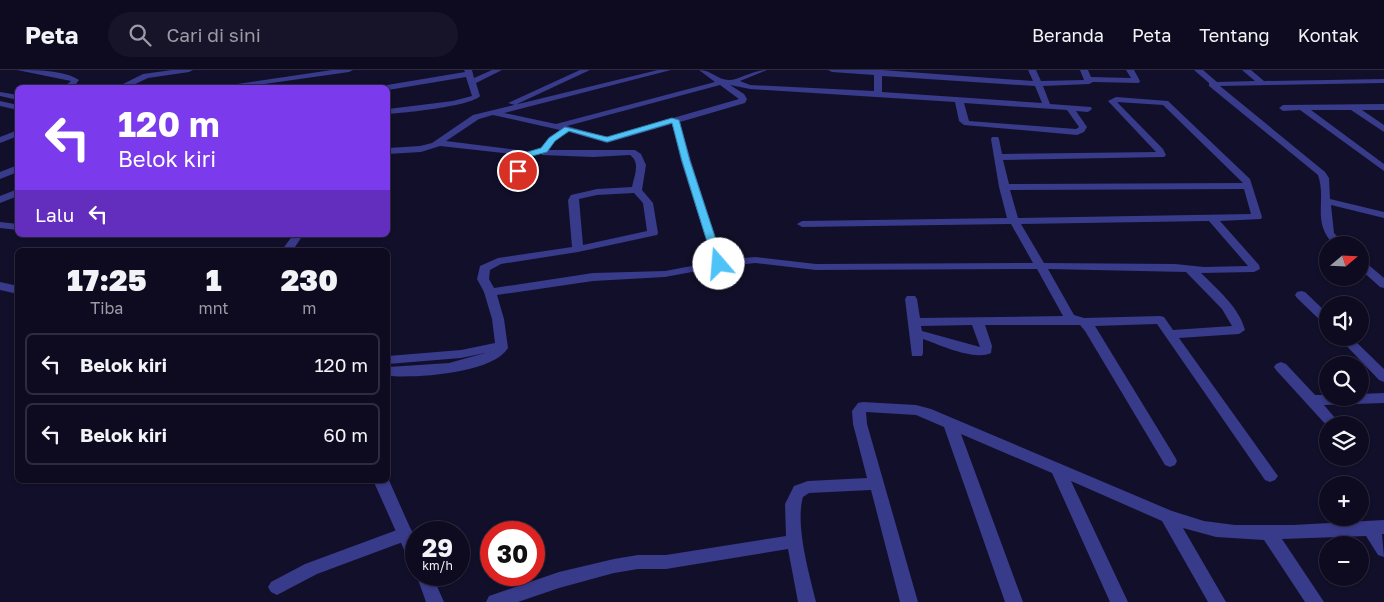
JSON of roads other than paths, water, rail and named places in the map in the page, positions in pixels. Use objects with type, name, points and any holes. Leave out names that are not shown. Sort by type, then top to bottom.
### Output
[{"type":"street","points":[[21,70],[75,80],[71,85]]},
{"type":"street","points":[[124,85],[145,72],[189,70]]},
{"type":"street","points":[[233,85],[307,73],[349,70]]},
{"type":"street","points":[[390,87],[498,70]]},
{"type":"street","points":[[506,110],[504,108],[507,106],[586,70]]},
{"type":"street","points":[[390,151],[425,148],[438,143],[469,120],[667,70]]},
{"type":"street","points":[[493,113],[557,126],[607,140],[742,101],[741,96],[704,70]]},
{"type":"street","points":[[736,83],[736,80],[764,70]]},
{"type":"street","points":[[832,70],[1038,84],[1086,83],[1090,81],[1089,79]]},
{"type":"street","points":[[1032,70],[1047,106]]},
{"type":"street","points":[[1084,70],[1089,79]]},
{"type":"street","points":[[1089,79],[1136,81],[1130,70]]},
{"type":"street","points":[[1198,70],[1215,84],[1384,81]]},
{"type":"street","points":[[1246,70],[1262,83]]},
{"type":"street","points":[[878,72],[878,94]]},
{"type":"street","points":[[1353,74],[1365,81]]},
{"type":"street","points":[[390,112],[470,100],[476,96],[470,75]]},
{"type":"street","points":[[559,82],[574,93]]},
{"type":"street","points":[[557,126],[722,82],[750,87],[1088,109]]},
{"type":"street","points":[[1215,84],[1212,86],[1318,170],[1324,178],[1329,234],[1331,236]]},
{"type":"street","points":[[0,94],[15,97]]},
{"type":"street","points":[[959,100],[963,121],[967,123],[1077,132],[1082,130],[1083,127],[1070,109]]},
{"type":"street","points":[[802,224],[1257,217],[1248,186],[1243,176],[1166,105],[1159,102],[1112,101],[1162,152],[1161,155],[998,157]]},
{"type":"street","points":[[0,103],[13,107]]},
{"type":"street","points":[[0,110],[13,107]]},
{"type":"street","points":[[1352,107],[1384,129]]},
{"type":"street","points":[[1283,108],[1384,107]]},
{"type":"street","points":[[1302,108],[1384,168]]},
{"type":"street","points":[[675,120],[719,264]]},
{"type":"street","points":[[438,143],[507,150],[527,155],[544,150],[552,140],[568,129]]},
{"type":"street","points":[[0,140],[15,133]]},
{"type":"street","points":[[995,139],[1011,215],[1064,309],[1070,318],[1080,321],[1090,328],[1170,461]]},
{"type":"street","points":[[390,372],[494,347],[502,348],[498,318],[482,274],[488,264],[653,233],[648,203],[637,190],[636,184],[642,170],[641,161],[637,155],[632,152],[562,154],[545,153],[544,150]]},
{"type":"street","points":[[518,171],[528,159],[527,155]]},
{"type":"street","points":[[0,176],[15,169]]},
{"type":"street","points":[[1004,187],[1248,186]]},
{"type":"street","points":[[578,248],[573,200],[575,198],[597,192],[637,190]]},
{"type":"street","points":[[0,200],[15,193]]},
{"type":"street","points":[[1325,200],[1384,215]]},
{"type":"street","points":[[490,292],[593,277],[665,274],[719,264],[755,260],[816,267],[1039,266],[1189,268],[1204,270],[1254,269],[1255,267],[1212,218]]},
{"type":"street","points":[[0,225],[15,227]]},
{"type":"street","points":[[288,248],[297,237]]},
{"type":"street","points":[[1170,334],[1240,330],[1240,326],[1231,312],[1189,268]]},
{"type":"street","points":[[1369,271],[1384,284]]},
{"type":"street","points":[[0,286],[15,289]]},
{"type":"street","points":[[1301,294],[1319,311]]},
{"type":"street","points":[[911,299],[916,327],[917,353]]},
{"type":"street","points":[[916,327],[977,321],[1160,320],[1270,476]]},
{"type":"street","points":[[916,327],[970,350],[982,352],[986,350],[986,346],[977,321]]},
{"type":"street","points":[[1352,346],[1384,377]]},
{"type":"street","points":[[390,360],[426,364]]},
{"type":"street","points":[[1281,367],[1326,416]]},
{"type":"street","points":[[1312,400],[1384,398]]},
{"type":"street","points":[[909,602],[860,424],[858,416],[860,408],[916,410],[1168,516],[1198,526],[1217,530],[1269,533],[1377,528],[1384,550]]},
{"type":"street","points":[[950,423],[1014,602]]},
{"type":"street","points":[[1058,469],[1119,602]]},
{"type":"street","points":[[277,586],[311,568],[405,534],[382,483]]},
{"type":"street","points":[[807,602],[792,515],[795,496],[799,490],[808,487],[876,484]]},
{"type":"street","points":[[1168,516],[1217,602]]},
{"type":"street","points":[[1269,533],[1315,602]]},
{"type":"street","points":[[494,602],[559,580],[614,566],[638,562],[666,562],[796,541]]},
{"type":"street","points":[[428,586],[435,602]]}]
